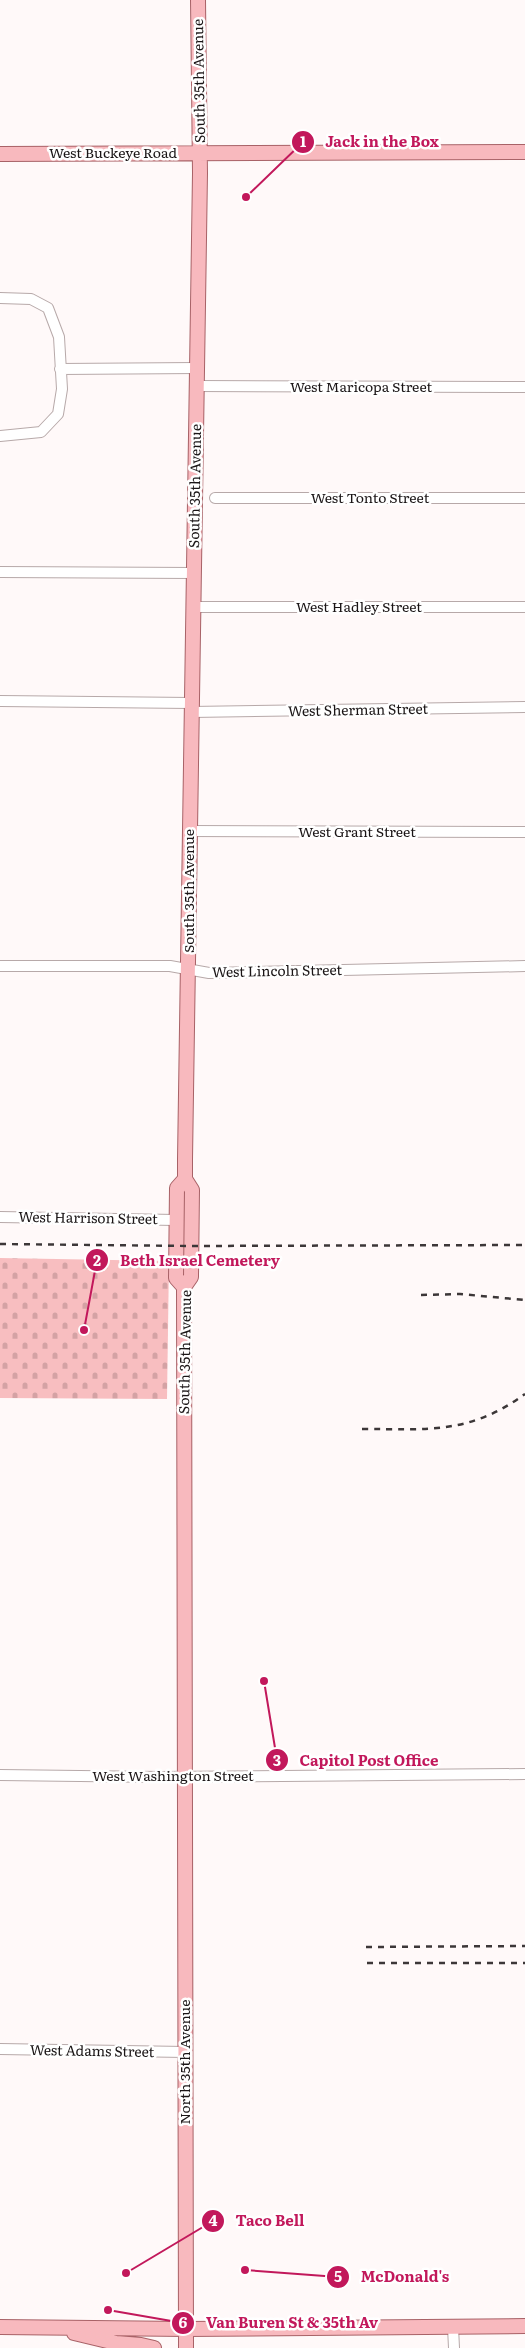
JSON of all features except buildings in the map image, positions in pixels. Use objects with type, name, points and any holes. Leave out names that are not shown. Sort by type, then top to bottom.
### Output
[{"type":"main road","name":"South 35th Avenue","points":[[184,1777],[184,1287],[191,1277],[192,1190],[185,1179],[200,153],[198,0]]},
{"type":"main road","name":"West Buckeye Road","points":[[0,154],[525,152]]},
{"type":"main road","points":[[184,1287],[176,1278],[176,1220],[177,1188],[185,1179]]},
{"type":"main road","name":"North 35th Avenue","points":[[184,1777],[186,2348]]},
{"type":"main road","points":[[0,2327],[525,2326]]},
{"type":"main road","points":[[52,2327],[116,2344],[141,2345],[154,2348]]},
{"type":"street","points":[[0,298],[31,299],[48,308],[59,337],[62,389],[58,414],[41,432],[0,436]]},
{"type":"street","points":[[60,369],[197,368]]},
{"type":"street","name":"West Maricopa Street","points":[[196,386],[525,388]]},
{"type":"street","name":"West Tonto Street","points":[[215,498],[525,498]]},
{"type":"street","points":[[0,572],[194,573]]},
{"type":"street","name":"West Hadley Street","points":[[192,606],[525,607]]},
{"type":"street","name":"West Sherman Street","points":[[0,700],[191,707],[525,707]]},
{"type":"street","name":"West Grant Street","points":[[189,832],[525,832]]},
{"type":"street","name":"West Lincoln Street","points":[[0,966],[170,966],[209,973],[525,966]]},
{"type":"street","name":"West Harrison Street","points":[[0,1217],[176,1220]]},
{"type":"street","name":"West Washington Street","points":[[0,1775],[184,1777],[525,1774]]},
{"type":"street","name":"West Adams Street","points":[[0,2049],[185,2052]]},
{"type":"street","points":[[453,2327],[454,2348]]},
{"type":"green space","points":[[0,1258],[169,1261],[167,1399],[0,1398]]},
{"type":"railway","points":[[0,1244],[192,1246],[525,1245]]},
{"type":"railway","points":[[421,1295],[460,1294],[525,1300]]},
{"type":"railway","points":[[362,1429],[427,1429],[466,1423],[485,1417],[525,1394]]},
{"type":"railway","points":[[366,1947],[525,1946]]},
{"type":"railway","points":[[367,1963],[525,1963]]},
{"type":"place","name":"Jack in the Box","points":[[246,197]]},
{"type":"place","name":"Beth Israel Cemetery","points":[[84,1330]]},
{"type":"place","name":"Capitol Post Office","points":[[264,1681]]},
{"type":"place","name":"McDonald's","points":[[245,2270]]},
{"type":"place","name":"Taco Bell","points":[[126,2273]]},
{"type":"place","name":"Van Buren St & 35th Av","points":[[108,2310]]}]
